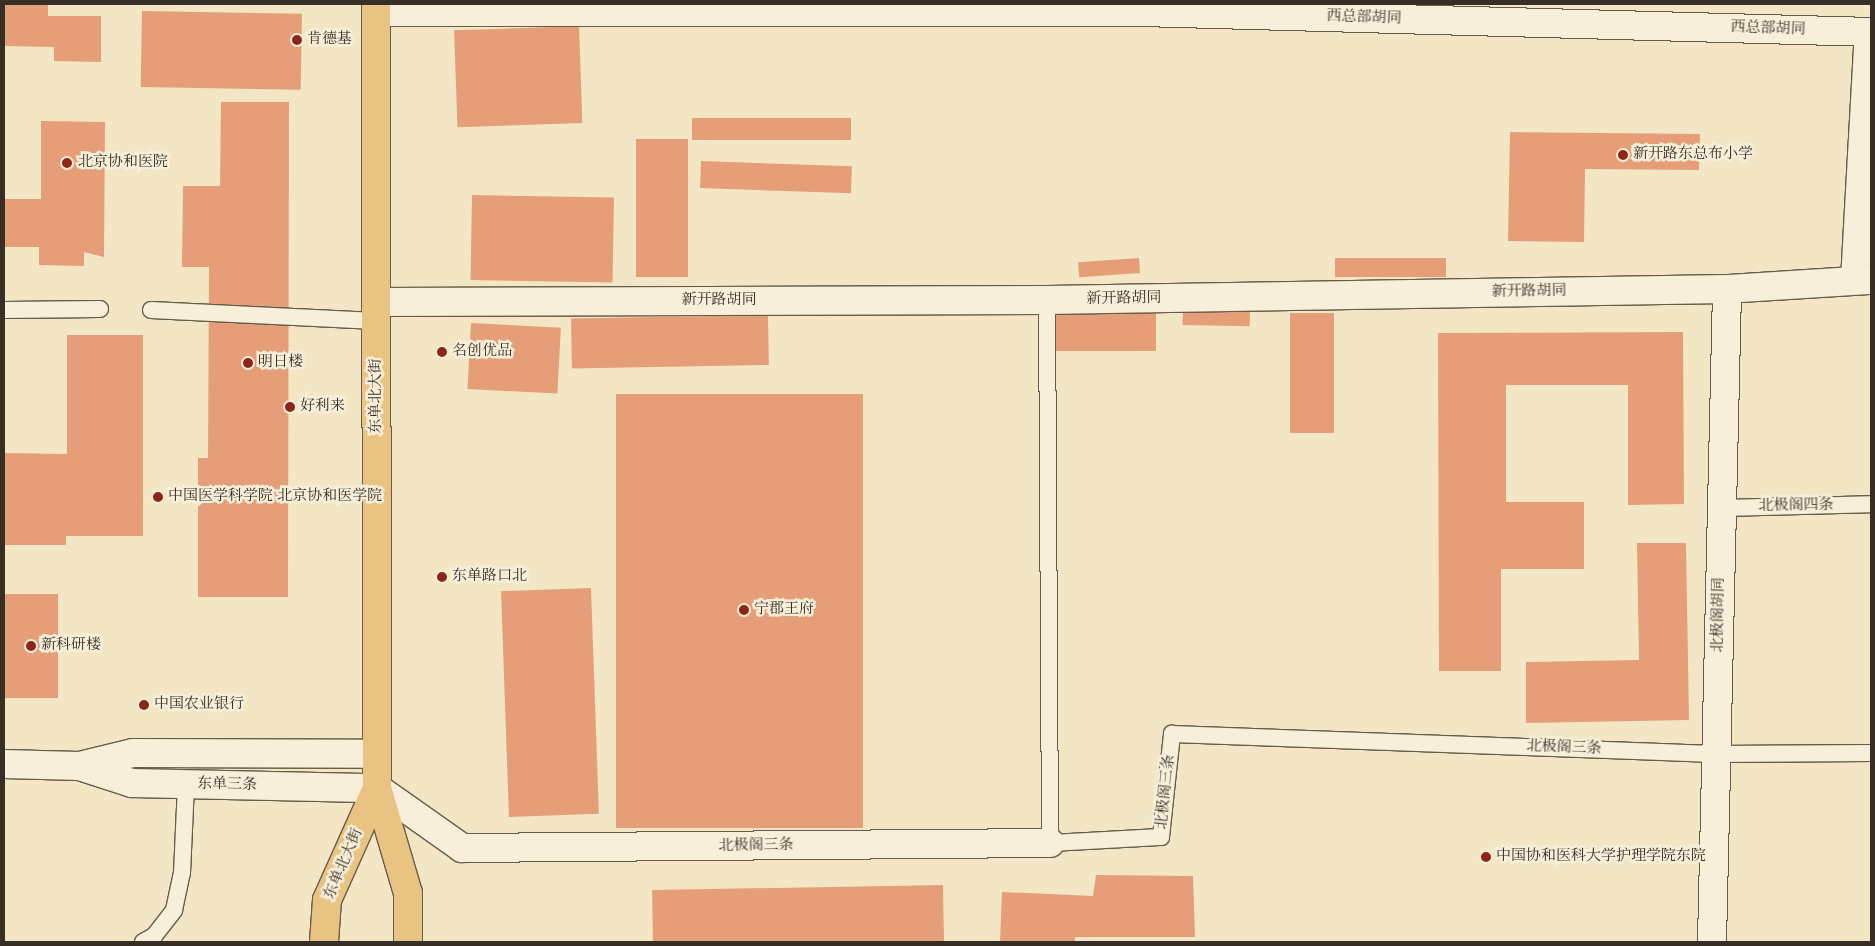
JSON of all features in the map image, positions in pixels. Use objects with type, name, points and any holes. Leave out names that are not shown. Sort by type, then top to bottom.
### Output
[{"type":"main road","name":"东单北大街","points":[[376,8],[378,788],[408,893],[408,942]]},
{"type":"main road","name":"东单北大街","points":[[324,942],[328,900],[378,788]]},
{"type":"street","name":"西总部胡同","points":[[376,8],[1142,12],[1870,32]]},
{"type":"street","points":[[1863,280],[1870,32]]},
{"type":"street","name":"新开路胡同","points":[[376,311],[1727,289],[1863,280]]},
{"type":"street","name":"北极阁胡同","points":[[1712,942],[1727,289]]},
{"type":"street","name":"东单三条","points":[[4,764],[79,766],[133,753],[377,754]]},
{"type":"street","name":"东单三条","points":[[79,766],[132,783],[378,788]]},
{"type":"street","name":"北极阁三条","points":[[378,788],[462,848],[1050,843]]},
{"type":"lane","points":[[1047,300],[1050,843]]},
{"type":"lane","points":[[4,310],[100,309]]},
{"type":"lane","points":[[152,310],[376,311]]},
{"type":"lane","name":"北极阁四条","points":[[1722,508],[1871,504]]},
{"type":"lane","name":"北极阁三条","points":[[1050,843],[1161,837],[1172,734],[1715,754],[1871,753]]},
{"type":"lane","points":[[143,942],[154,936],[174,910],[182,873],[186,784]]},
{"type":"building","points":[[4,4],[48,4],[48,16],[101,16],[101,62],[54,61],[54,47],[4,46]]},
{"type":"building","points":[[142,11],[302,14],[301,90],[141,87]]},
{"type":"building","points":[[579,26],[582,123],[457,127],[454,30]]},
{"type":"building","name":"明日楼","points":[[221,102],[289,102],[288,597],[198,597],[198,458],[208,458],[209,267],[182,267],[183,186],[220,186]]},
{"type":"building","points":[[692,118],[851,118],[851,140],[692,140]]},
{"type":"building","points":[[41,121],[105,122],[104,257],[84,252],[84,266],[39,265],[39,247],[4,247],[4,199],[41,199]]},
{"type":"building","points":[[1510,132],[1700,134],[1699,170],[1585,169],[1584,242],[1508,241]]},
{"type":"building","points":[[636,139],[688,139],[688,277],[636,277]]},
{"type":"building","points":[[701,161],[852,166],[851,193],[700,188]]},
{"type":"building","points":[[472,195],[614,197],[612,282],[471,280]]},
{"type":"building","points":[[1139,258],[1140,273],[1079,277],[1078,262]]},
{"type":"building","points":[[1335,258],[1446,258],[1446,277],[1335,277]]},
{"type":"building","points":[[1183,306],[1250,307],[1250,326],[1183,325]]},
{"type":"building","points":[[1054,312],[1156,312],[1156,351],[1054,351]]},
{"type":"building","points":[[1290,313],[1334,313],[1334,433],[1290,433]]},
{"type":"building","points":[[768,315],[769,365],[572,368],[571,318]]},
{"type":"building","points":[[471,323],[561,328],[557,394],[468,389]]},
{"type":"building","points":[[1683,332],[1684,504],[1628,505],[1628,385],[1506,385],[1506,502],[1584,502],[1584,569],[1501,569],[1501,671],[1439,671],[1438,333]]},
{"type":"building","points":[[67,335],[143,335],[143,536],[66,536],[66,545],[4,545],[4,453],[67,454]]},
{"type":"building","name":"宁郡王府","points":[[616,394],[863,394],[863,828],[616,828]]},
{"type":"building","points":[[1637,543],[1686,543],[1689,720],[1526,723],[1526,662],[1639,660]]},
{"type":"building","points":[[591,588],[599,814],[509,817],[501,591]]},
{"type":"building","name":"新科研楼","points":[[4,594],[58,594],[58,698],[4,698]]},
{"type":"building","points":[[1096,875],[1193,876],[1195,937],[1075,937],[1075,942],[1000,942],[1002,892],[1093,896]]},
{"type":"building","points":[[943,885],[944,942],[653,942],[652,890]]},
{"type":"place","name":"肯德基","points":[[297,40]]},
{"type":"place","name":"新开路东总布小学","points":[[1623,155]]},
{"type":"place","name":"北京协和医院","points":[[67,163]]},
{"type":"place","name":"名创优品","points":[[442,352]]},
{"type":"place","name":"明日楼","points":[[248,363]]},
{"type":"place","name":"好利来","points":[[290,407]]},
{"type":"place","name":"中国医学科学院 北京协和医学院","points":[[158,497]]},
{"type":"place","name":"东单路口北","points":[[442,577]]},
{"type":"place","name":"宁郡王府","points":[[744,610]]},
{"type":"place","name":"新科研楼","points":[[31,646]]},
{"type":"place","name":"中国农业银行","points":[[144,705]]},
{"type":"place","name":"中国协和医科大学护理学院东院","points":[[1486,857]]}]
